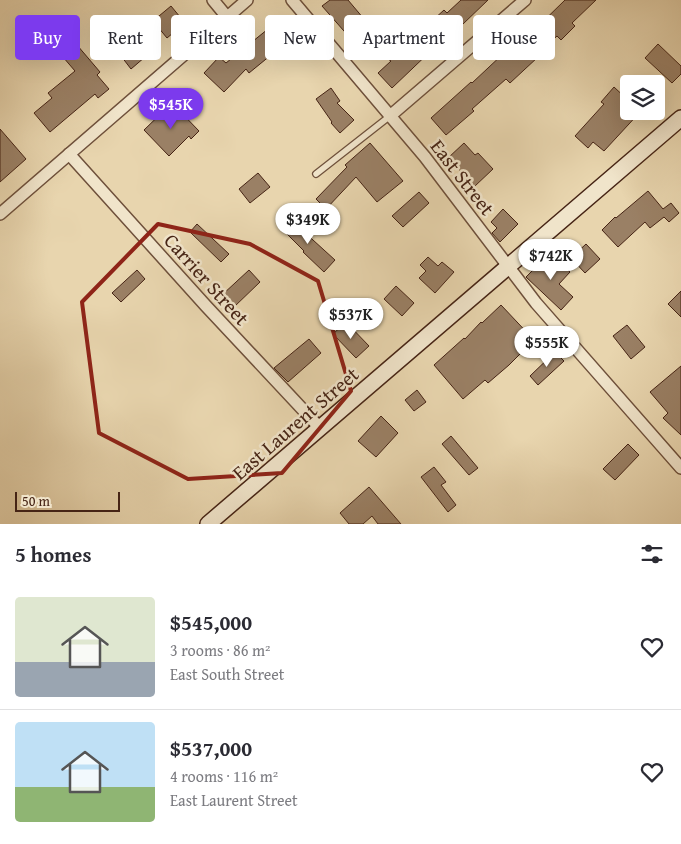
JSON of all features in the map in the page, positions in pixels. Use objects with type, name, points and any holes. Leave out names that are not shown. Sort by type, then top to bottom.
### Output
[{"type":"street","points":[[213,0],[225,15]]},
{"type":"street","points":[[229,15],[247,0]]},
{"type":"street","name":"East Street","points":[[292,0],[425,157],[536,303],[681,468]]},
{"type":"street","points":[[390,116],[525,0]]},
{"type":"street","points":[[0,214],[177,60]]},
{"type":"street","name":"East Laurent Street","points":[[208,524],[681,118]]},
{"type":"street","name":"Carrier Street","points":[[69,154],[320,428]]},
{"type":"lane","points":[[316,174],[390,116]]},
{"type":"highlighted area","points":[[158,224],[250,244],[318,281],[351,391],[282,473],[188,479],[99,433],[82,302]]},
{"type":"building","points":[[330,0],[348,0],[361,15],[344,15],[344,31],[334,20],[334,15],[330,15],[322,6]]},
{"type":"building","points":[[461,0],[488,0],[463,24],[463,15],[438,15],[444,10],[447,13]]},
{"type":"building","points":[[565,0],[596,0],[572,23],[575,26],[561,40],[557,36],[555,38],[555,15],[550,15]]},
{"type":"building","points":[[171,6],[178,15],[171,15],[171,35],[167,38],[161,31],[160,15]]},
{"type":"building","points":[[265,31],[265,60],[249,73],[246,69],[224,92],[204,73],[216,60],[222,60],[226,63],[230,60],[255,60],[255,40]]},
{"type":"building","points":[[658,44],[681,66],[681,74],[672,83],[645,58]]},
{"type":"building","points":[[80,49],[100,72],[97,75],[109,89],[98,98],[95,94],[50,132],[34,113],[52,98],[48,93],[75,71],[66,60],[80,60]]},
{"type":"building","points":[[124,60],[142,60],[131,69]]},
{"type":"building","points":[[390,60],[421,60],[392,88],[378,73],[391,61]]},
{"type":"building","points":[[497,60],[535,60],[510,83],[506,79],[472,109],[474,111],[446,135],[431,118]]},
{"type":"building","points":[[614,87],[620,93],[620,120],[633,120],[604,151],[593,142],[588,148],[575,136],[604,104],[601,102]]},
{"type":"building","points":[[331,88],[340,101],[337,103],[354,120],[340,133],[331,123],[316,99]]},
{"type":"building","points":[[172,103],[199,131],[191,139],[189,136],[169,156],[144,130]]},
{"type":"building","points":[[0,129],[26,159],[0,182]]},
{"type":"building","points":[[370,143],[403,181],[377,202],[356,177],[326,209],[316,199],[347,167],[345,165]]},
{"type":"building","points":[[464,143],[475,155],[478,153],[493,169],[475,186],[448,158]]},
{"type":"building","points":[[258,173],[270,187],[250,203],[239,189]]},
{"type":"building","points":[[648,191],[663,209],[671,203],[679,213],[669,222],[664,217],[650,228],[645,222],[618,247],[602,230],[615,217]]},
{"type":"building","points":[[419,192],[429,203],[403,227],[392,216]]},
{"type":"building","points":[[503,209],[518,224],[500,242],[492,233],[497,228],[491,222]]},
{"type":"building","points":[[291,218],[335,260],[324,272],[281,228]]},
{"type":"building","points":[[197,224],[229,254],[221,262],[190,232]]},
{"type":"building","points":[[586,244],[600,259],[585,273],[571,258]]},
{"type":"building","points":[[550,253],[570,272],[559,284],[573,297],[561,310],[526,277]]},
{"type":"building","points":[[428,257],[438,266],[442,262],[454,272],[435,293],[419,278],[426,271],[420,265]]},
{"type":"building","points":[[137,270],[145,279],[121,302],[112,293]]},
{"type":"building","points":[[249,270],[260,282],[234,307],[222,295]]},
{"type":"building","points":[[396,286],[414,303],[402,316],[384,299]]},
{"type":"building","points":[[681,291],[681,317],[668,304]]},
{"type":"building","points":[[501,305],[534,340],[488,383],[485,380],[463,399],[434,365]]},
{"type":"building","points":[[346,322],[369,346],[356,358],[333,334]]},
{"type":"building","points":[[627,325],[645,347],[631,359],[613,336]]},
{"type":"building","points":[[309,339],[321,353],[288,382],[274,368]]},
{"type":"building","points":[[555,352],[564,361],[538,385],[530,376]]},
{"type":"building","points":[[681,366],[681,435],[663,418],[668,413],[650,392]]},
{"type":"building","points":[[417,390],[426,402],[414,411],[405,400]]},
{"type":"building","points":[[381,416],[398,433],[376,457],[358,441]]},
{"type":"building","points":[[451,436],[478,468],[469,475],[442,444]]},
{"type":"building","points":[[628,444],[639,455],[615,480],[603,469]]},
{"type":"building","points":[[434,467],[446,482],[441,485],[456,505],[448,512],[421,477]]},
{"type":"building","points":[[369,487],[401,524],[378,524],[372,516],[363,524],[349,524],[340,513]]}]
